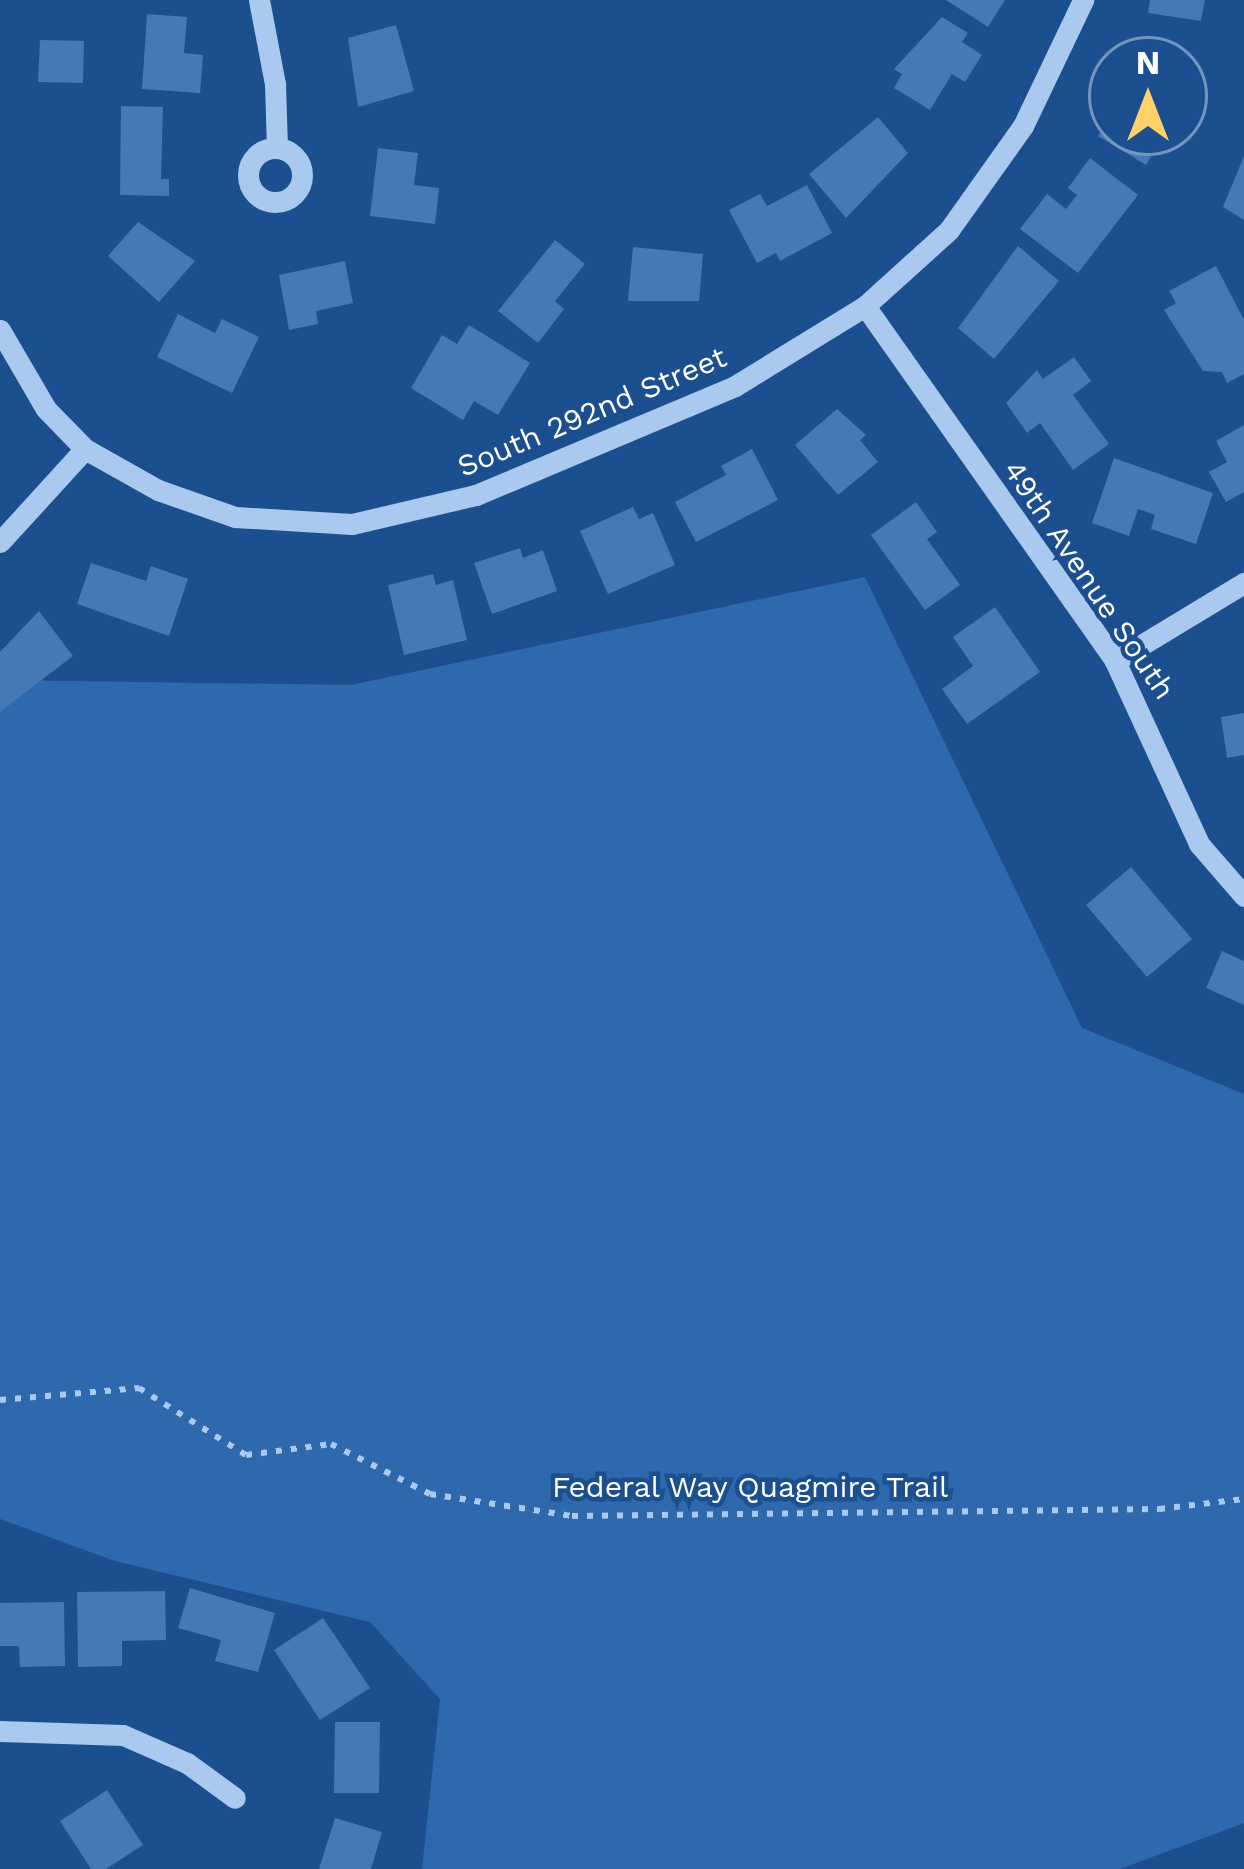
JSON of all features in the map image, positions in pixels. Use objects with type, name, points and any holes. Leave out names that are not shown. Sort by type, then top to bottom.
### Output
[{"type":"street","points":[[259,0],[275,84],[277,148]]},
{"type":"street","name":"South 292nd Street","points":[[0,330],[46,409],[85,449],[158,490],[236,517],[311,526],[382,520],[518,480],[735,386],[866,306],[986,185],[1023,126],[1083,0]]},
{"type":"street","name":"49th Avenue South","points":[[866,306],[1114,661],[1199,844],[1244,896]]},
{"type":"street","points":[[0,542],[85,449]]},
{"type":"street","points":[[1114,661],[1244,583]]},
{"type":"street","points":[[0,1731],[123,1735],[187,1763],[235,1798]]},
{"type":"path","name":"Federal Way Quagmire Trail","points":[[0,1400],[140,1388],[246,1455],[331,1444],[430,1494],[572,1516],[1159,1509],[1244,1498]]},
{"type":"shaded area","points":[[865,577],[1082,1028],[1244,1094],[1244,1823],[1120,1869],[422,1869],[440,1699],[370,1622],[115,1561],[0,1519],[0,680],[351,685]]},
{"type":"building","points":[[946,0],[1005,0],[988,27]]},
{"type":"building","points":[[1150,0],[1205,0],[1201,21],[1148,13]]},
{"type":"building","points":[[147,14],[187,17],[184,53],[203,55],[200,93],[142,89]]},
{"type":"building","points":[[942,17],[968,33],[962,42],[982,55],[965,82],[952,74],[930,110],[894,88],[902,74],[894,69]]},
{"type":"building","points":[[396,25],[414,91],[358,107],[348,38]]},
{"type":"building","points":[[40,40],[84,41],[83,83],[38,82]]},
{"type":"building","points":[[121,106],[163,107],[161,179],[169,179],[169,196],[120,195]]},
{"type":"building","points":[[878,117],[908,153],[846,218],[809,174]]},
{"type":"building","points":[[378,148],[418,153],[414,185],[439,188],[435,224],[370,216]]},
{"type":"building","points":[[1131,156],[1151,156],[1146,165]]},
{"type":"building","points":[[1244,156],[1244,220],[1223,207]]},
{"type":"building","points":[[1090,158],[1138,195],[1078,273],[1020,229],[1047,194],[1066,209],[1077,195],[1068,188]]},
{"type":"building","points":[[807,185],[832,233],[780,261],[776,253],[757,263],[729,210],[760,194],[767,206]]},
{"type":"building","points":[[138,222],[195,261],[159,302],[108,256]]},
{"type":"building","points":[[555,240],[585,264],[555,301],[564,309],[538,343],[498,311]]},
{"type":"building","points":[[1018,246],[1059,281],[994,359],[958,328]]},
{"type":"building","points":[[633,247],[703,254],[699,301],[628,301]]},
{"type":"building","points":[[345,261],[353,303],[316,311],[318,324],[289,330],[279,275]]},
{"type":"building","points":[[1216,266],[1244,320],[1244,374],[1227,383],[1222,372],[1203,371],[1164,310],[1176,303],[1169,291]]},
{"type":"building","points":[[178,314],[215,333],[222,319],[259,337],[232,393],[157,357]]},
{"type":"building","points":[[469,325],[530,363],[498,415],[474,401],[463,420],[411,388],[442,335],[457,344]]},
{"type":"building","points":[[1074,357],[1091,381],[1073,395],[1109,444],[1073,470],[1040,423],[1027,433],[1006,403],[1037,370],[1043,379]]},
{"type":"building","points":[[837,409],[866,435],[860,440],[878,462],[838,495],[795,445]]},
{"type":"building","points":[[1244,425],[1244,492],[1226,502],[1209,472],[1227,462],[1216,441]]},
{"type":"building","points":[[752,449],[778,500],[696,542],[675,502],[726,475],[721,466]]},
{"type":"building","points":[[1114,458],[1213,493],[1196,544],[1151,529],[1155,515],[1138,509],[1129,536],[1092,523]]},
{"type":"building","points":[[916,502],[937,532],[927,539],[960,585],[925,610],[871,535]]},
{"type":"building","points":[[633,507],[639,519],[653,513],[675,565],[608,594],[580,531]]},
{"type":"building","points":[[520,548],[523,558],[543,550],[557,591],[492,614],[474,563]]},
{"type":"building","points":[[91,563],[146,581],[151,566],[188,579],[169,636],[77,604]]},
{"type":"building","points":[[433,574],[436,585],[453,580],[467,640],[404,655],[388,585]]},
{"type":"building","points":[[995,607],[1040,672],[967,724],[942,689],[973,666],[953,637]]},
{"type":"building","points":[[39,611],[73,656],[0,712],[0,652]]},
{"type":"building","points":[[1244,713],[1244,755],[1227,758],[1221,717]]},
{"type":"building","points":[[1131,867],[1192,939],[1147,977],[1086,905]]},
{"type":"building","points":[[1222,951],[1244,961],[1244,1005],[1206,988]]},
{"type":"building","points":[[190,1588],[275,1613],[258,1672],[215,1661],[221,1640],[178,1628]]},
{"type":"building","points":[[165,1591],[166,1640],[122,1641],[122,1666],[78,1667],[77,1592]]},
{"type":"building","points":[[64,1602],[65,1666],[20,1667],[19,1646],[0,1646],[0,1603]]},
{"type":"building","points":[[323,1618],[370,1688],[320,1720],[274,1650]]},
{"type":"building","points":[[335,1722],[380,1722],[379,1793],[334,1793]]},
{"type":"building","points":[[107,1790],[143,1845],[106,1869],[91,1869],[60,1821]]},
{"type":"building","points":[[335,1818],[382,1832],[371,1869],[319,1869]]}]
